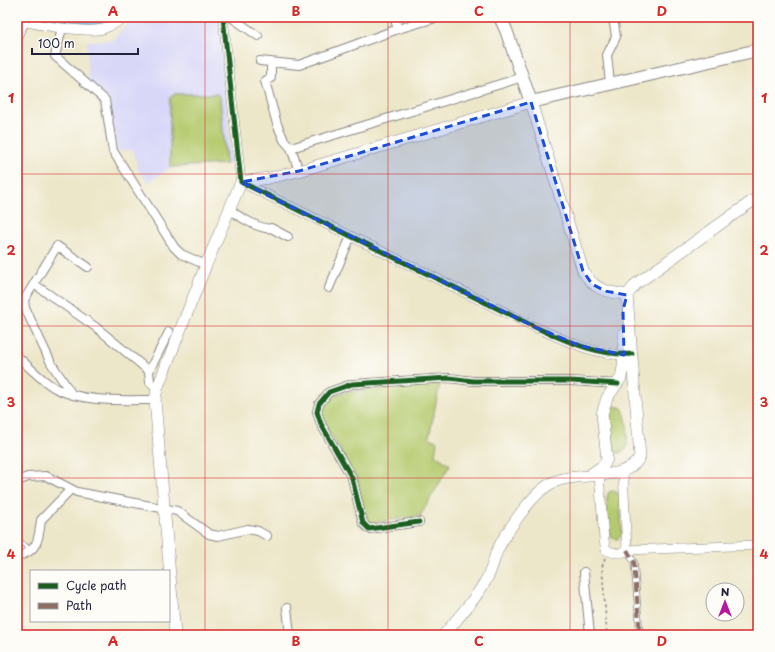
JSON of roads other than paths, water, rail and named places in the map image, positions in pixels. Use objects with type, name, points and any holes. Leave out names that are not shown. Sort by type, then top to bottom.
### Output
[{"type":"main road","points":[[500,17],[522,77],[583,271],[592,284],[599,289],[627,297]]},
{"type":"main road","points":[[169,570],[156,394],[229,209],[242,182],[299,171],[530,102],[758,50]]},
{"type":"main road","points":[[444,635],[476,595],[489,574],[504,538],[540,491],[550,483],[566,478],[623,472],[633,466],[640,457],[628,355],[627,297],[636,284],[758,197]]},
{"type":"main road","points":[[594,475],[604,465],[607,459],[602,414],[607,398],[618,384],[628,355]]},
{"type":"main road","points":[[170,577],[175,635]]},
{"type":"street","points":[[17,37],[29,21],[62,28],[101,29],[113,25],[124,17]]},
{"type":"street","points":[[223,17],[242,182],[537,328],[581,346],[605,353],[628,355]]},
{"type":"street","points":[[231,17],[258,36]]},
{"type":"street","points":[[394,17],[398,29]]},
{"type":"street","points":[[260,61],[298,65],[398,29],[439,17]]},
{"type":"street","points":[[610,84],[607,55],[616,37],[612,17]]},
{"type":"street","points":[[62,28],[55,56],[105,100],[113,151],[174,247],[181,254],[206,266]]},
{"type":"street","points":[[271,62],[271,78],[265,81],[267,90],[277,124],[284,140],[291,148],[299,171]]},
{"type":"street","points":[[291,148],[522,77]]},
{"type":"street","points":[[229,209],[237,216],[267,230],[271,228],[288,237]]},
{"type":"street","points":[[329,288],[352,236]]},
{"type":"street","points":[[71,393],[51,363],[25,308],[24,300],[58,246],[88,267]]},
{"type":"street","points":[[34,284],[97,328],[149,371]]},
{"type":"street","points":[[17,356],[45,381],[56,388],[71,393],[99,400],[156,394],[150,382],[149,371],[169,332]]},
{"type":"street","points":[[419,522],[370,529],[363,523],[352,478],[321,424],[317,412],[318,404],[329,392],[352,384],[449,378],[473,381],[571,381],[618,384]]},
{"type":"street","points":[[623,472],[627,550],[634,562],[640,635]]},
{"type":"street","points":[[594,475],[606,550],[614,553],[624,552],[627,550],[758,545]]},
{"type":"street","points":[[20,480],[28,477],[46,476],[77,492],[177,510],[209,534],[218,536],[248,529],[258,531],[266,536]]},
{"type":"street","points":[[17,556],[31,550],[38,541],[41,520],[71,489]]},
{"type":"street","points":[[584,572],[590,635]]},
{"type":"street","points":[[288,608],[290,635]]},
{"type":"lane","points":[[17,539],[31,550]]},
{"type":"waterway","points":[[31,17],[50,21],[86,24],[107,21],[115,17]]}]
